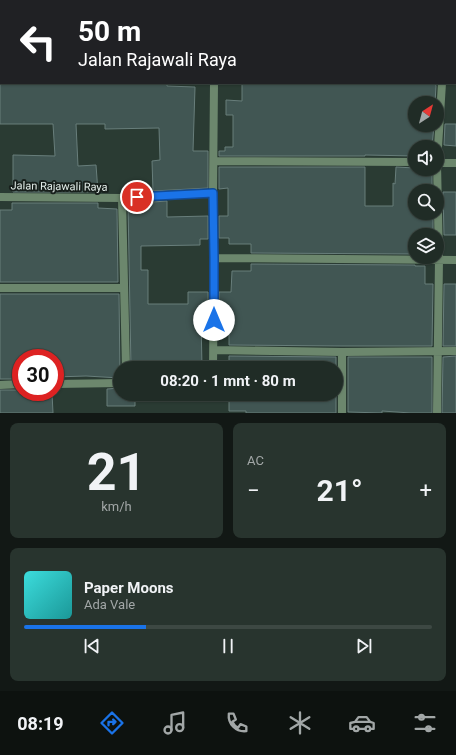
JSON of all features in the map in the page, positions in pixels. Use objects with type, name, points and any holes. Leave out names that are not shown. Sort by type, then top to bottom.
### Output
[{"type":"street","points":[[213,361],[214,84]]},
{"type":"street","points":[[438,140],[442,84]]},
{"type":"street","points":[[214,161],[408,162]]},
{"type":"street","points":[[444,163],[456,162]]},
{"type":"street","points":[[437,176],[438,228]]},
{"type":"street","name":"Jalan Rajawali Raya","points":[[0,196],[122,198],[213,193]]},
{"type":"street","points":[[122,198],[126,361]]},
{"type":"street","points":[[214,258],[408,260]]},
{"type":"street","points":[[444,260],[456,260]]},
{"type":"street","points":[[437,413],[439,264]]},
{"type":"street","points":[[0,288],[124,288]]},
{"type":"street","points":[[214,350],[342,352],[456,351]]},
{"type":"street","points":[[342,352],[342,413]]},
{"type":"street","points":[[64,384],[113,383]]},
{"type":"street","points":[[0,385],[12,384]]},
{"type":"building","points":[[0,84],[167,84],[167,86],[195,87],[193,151],[208,151],[208,188],[153,191],[152,161],[160,160],[159,128],[105,129],[105,124],[76,124],[78,166],[96,165],[98,192],[13,192],[13,155],[55,156],[53,124],[0,124]]},
{"type":"building","points":[[242,84],[435,84],[435,96],[408,96],[408,132],[433,132],[433,140],[408,140],[408,156],[219,156],[219,151],[225,151],[225,147],[233,147],[233,115],[226,115],[226,100],[242,101]]},
{"type":"building","points":[[445,124],[456,124],[456,146],[444,145]]},
{"type":"building","points":[[219,167],[365,167],[365,206],[393,206],[393,183],[395,184],[396,167],[408,168],[408,176],[432,176],[432,184],[408,184],[408,220],[433,220],[433,228],[408,228],[408,254],[251,253],[251,244],[229,244],[229,238],[219,238],[219,216],[228,216],[228,188],[219,189]]},
{"type":"building","points":[[444,192],[456,192],[456,235],[444,235]]},
{"type":"building","points":[[167,201],[167,217],[208,216],[208,239],[200,239],[200,245],[141,246],[141,270],[148,270],[148,304],[188,304],[188,292],[208,292],[208,318],[201,318],[202,361],[131,361],[128,204],[153,204],[153,202]]},
{"type":"building","points":[[12,203],[98,203],[98,208],[117,209],[118,282],[0,282],[0,210],[12,210]]},
{"type":"building","points":[[251,264],[425,266],[425,284],[433,284],[432,346],[229,345],[229,318],[219,318],[219,292],[231,292],[232,271],[251,271]]},
{"type":"building","points":[[444,284],[456,284],[456,346],[443,346]]},
{"type":"building","points":[[0,294],[119,294],[120,361],[113,361],[113,378],[64,377],[64,349],[12,349],[12,379],[0,379]]},
{"type":"building","points":[[229,356],[336,357],[336,361],[229,361]]},
{"type":"building","points":[[456,356],[456,413],[442,413],[443,357]]},
{"type":"building","points":[[348,357],[432,357],[432,413],[382,411],[382,413],[348,412]]},
{"type":"building","points":[[107,389],[113,389],[113,401],[135,401],[135,406],[107,406]]},
{"type":"building","points":[[0,390],[12,390],[12,401],[52,401],[53,413],[0,413]]},
{"type":"building","points":[[229,401],[336,401],[336,413],[246,413],[246,411],[229,411]]},
{"type":"route","points":[[137,197],[213,193],[214,320]]}]
